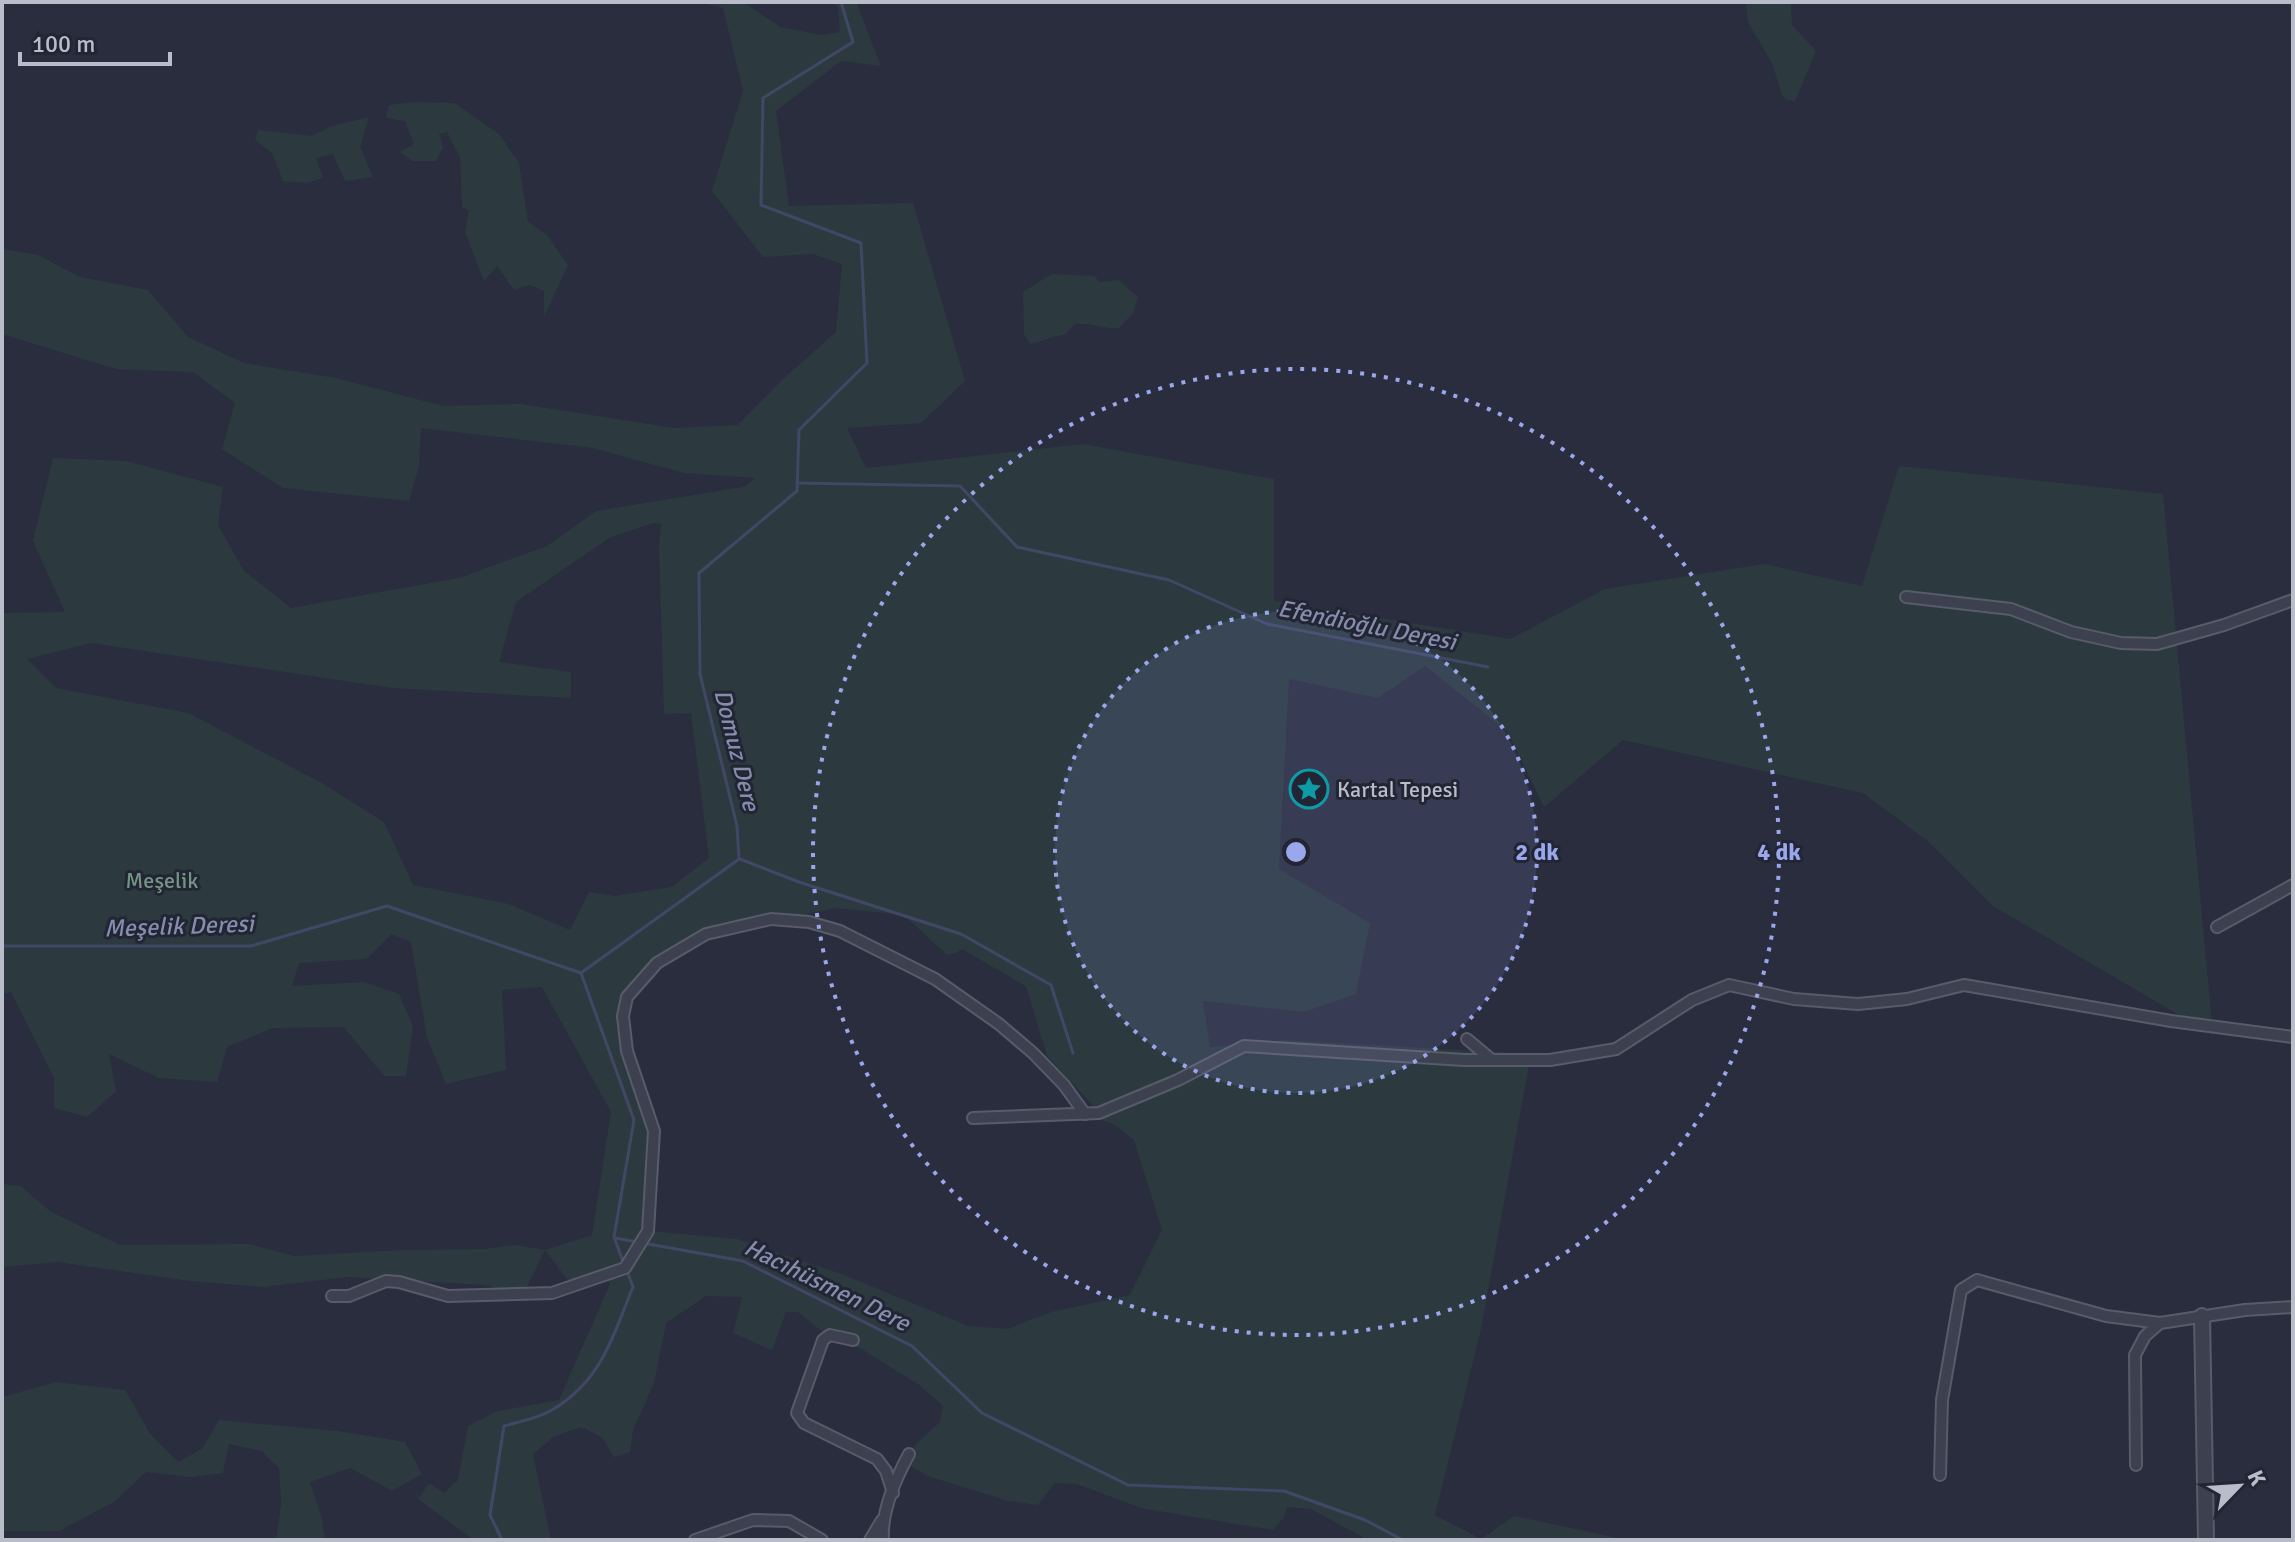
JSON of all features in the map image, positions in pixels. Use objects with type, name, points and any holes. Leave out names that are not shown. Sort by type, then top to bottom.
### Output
[{"type":"street","points":[[1906,597],[2011,609],[2071,632],[2121,643],[2157,644],[2224,625],[2293,600]]},
{"type":"street","points":[[2217,927],[2293,885]]},
{"type":"street","points":[[332,1296],[349,1296],[386,1281],[448,1296],[552,1293],[625,1268],[648,1231],[654,1131],[627,1051],[623,1016],[627,997],[657,963],[706,934],[771,919],[809,922],[840,931],[935,979],[999,1024],[1064,1085],[1085,1114]]},
{"type":"street","points":[[973,1118],[1099,1113],[1178,1080],[1244,1046],[1492,1060],[1550,1060],[1616,1049],[1692,1000],[1729,985],[1794,999],[1858,1004],[1907,999],[1964,985],[2171,1021],[2293,1037]]},
{"type":"street","points":[[1467,1039],[1492,1060]]},
{"type":"street","points":[[1940,1475],[1942,1400],[1961,1290],[1977,1280],[2106,1316],[2160,1323],[2293,1307]]},
{"type":"street","points":[[2202,1316],[2206,1540]]},
{"type":"street","points":[[2136,1465],[2135,1355],[2145,1336],[2160,1323]]},
{"type":"street","points":[[853,1340],[830,1335],[823,1340],[797,1413],[804,1423],[877,1459],[886,1471],[893,1493]]},
{"type":"street","points":[[883,1540],[887,1511],[909,1454]]},
{"type":"street","points":[[870,1540],[887,1511]]},
{"type":"street","points":[[695,1540],[753,1520],[789,1521],[822,1540]]},
{"type":"green space","name":"Meşelik","points":[[699,2],[743,2],[780,27],[821,35],[840,32],[838,7],[833,2],[856,2],[881,66],[841,61],[776,111],[789,206],[913,203],[965,381],[921,423],[847,428],[866,468],[1083,444],[1274,479],[1274,601],[1510,639],[1605,589],[1764,564],[1862,586],[1899,466],[2163,494],[2213,1035],[1993,906],[1929,842],[1863,793],[1623,740],[1544,807],[1508,732],[1425,666],[1378,698],[1289,679],[1279,869],[1370,923],[1356,994],[1304,1012],[1203,1001],[1210,1047],[1283,1040],[1531,1054],[1481,1329],[1435,1515],[1481,1539],[1514,1516],[1628,1540],[1368,1540],[1311,1509],[1287,1507],[1284,1517],[1273,1530],[1141,1508],[1077,1484],[1055,1483],[1038,1505],[1008,1501],[928,1476],[909,1465],[915,1445],[940,1422],[943,1406],[921,1386],[860,1348],[829,1337],[798,1312],[786,1312],[772,1350],[733,1333],[742,1297],[706,1296],[666,1323],[654,1383],[633,1430],[630,1452],[614,1457],[602,1437],[581,1427],[553,1437],[533,1454],[551,1540],[474,1540],[418,1499],[429,1483],[444,1493],[458,1480],[468,1426],[498,1411],[559,1400],[610,1284],[605,1275],[572,1286],[545,1250],[592,1235],[611,1112],[542,987],[502,990],[506,1070],[446,1084],[427,1037],[411,942],[391,934],[366,959],[299,963],[292,986],[364,982],[399,994],[413,1027],[406,1076],[384,1076],[344,1027],[273,1028],[227,1047],[217,1082],[159,1078],[109,1054],[116,1091],[87,1117],[54,1108],[54,1078],[11,992],[2,994],[2,613],[65,612],[33,541],[53,458],[126,461],[223,487],[218,525],[244,571],[291,608],[459,578],[547,546],[596,511],[743,487],[756,478],[684,473],[593,448],[421,428],[419,466],[409,501],[283,488],[222,449],[235,403],[193,372],[116,369],[2,334],[2,249],[38,255],[80,277],[148,290],[188,337],[244,363],[336,378],[443,406],[521,404],[674,428],[738,425],[836,332],[842,264],[813,254],[763,257],[712,191],[743,91],[723,8]],"holes":[[[653,523],[661,524],[664,714],[691,713],[709,858],[672,887],[614,896],[589,892],[570,930],[509,904],[413,885],[384,822],[320,782],[188,713],[56,688],[27,659],[91,643],[392,688],[571,698],[571,672],[499,662],[516,602],[609,538]],[[836,908],[904,915],[947,955],[962,949],[1026,986],[1047,1056],[1091,1103],[1102,1120],[1113,1124],[1134,1140],[1162,1230],[1130,1295],[1051,1312],[1008,1329],[968,1326],[844,1275],[737,1239],[649,1231],[654,1131],[627,1051],[627,997],[657,963],[706,934]]]},
{"type":"green space","points":[[1746,2],[1796,2],[1791,4],[1792,25],[1816,51],[1795,101],[1787,100],[1782,95],[1772,63],[1748,22]]},
{"type":"green space","points":[[454,103],[499,134],[519,163],[528,222],[547,235],[568,265],[544,317],[544,291],[530,285],[514,290],[497,266],[484,281],[465,232],[469,211],[462,207],[460,157],[447,132],[439,134],[443,147],[436,161],[412,161],[400,152],[414,144],[405,121],[386,118],[389,105]]},
{"type":"green space","points":[[369,117],[360,147],[373,177],[345,181],[333,154],[316,158],[323,178],[307,183],[283,181],[272,153],[255,140],[258,130],[312,136],[332,126]]},
{"type":"green space","points":[[1052,274],[1094,276],[1100,282],[1119,280],[1138,297],[1133,313],[1119,328],[1075,324],[1065,335],[1030,344],[1024,334],[1023,292]]},
{"type":"green space","points":[[2,1184],[21,1186],[51,1212],[120,1245],[249,1244],[294,1256],[485,1249],[514,1245],[545,1250],[522,1297],[487,1285],[347,1277],[264,1287],[190,1281],[58,1262],[2,1267]]},
{"type":"green space","points":[[55,1382],[125,1390],[151,1435],[178,1462],[202,1449],[219,1420],[338,1431],[405,1442],[422,1474],[392,1491],[350,1468],[310,1482],[325,1540],[276,1540],[281,1505],[279,1468],[262,1451],[229,1444],[223,1473],[191,1477],[146,1472],[114,1502],[59,1531],[2,1531],[2,1397]]},
{"type":"waterway","name":"Domuz Dere","points":[[624,1264],[614,1237],[634,1120],[581,973],[739,859],[737,826],[700,674],[699,573],[797,491],[799,430],[867,363],[861,243],[761,205],[763,98],[853,42],[841,2]]},
{"type":"waterway","name":"Efendioğlu Deresi","points":[[797,483],[960,486],[1017,547],[1169,580],[1267,624],[1488,667]]},
{"type":"waterway","points":[[740,859],[799,882],[961,934],[1051,985],[1073,1053]]},
{"type":"waterway","name":"Meşelik Deresi","points":[[2,946],[251,946],[387,906],[581,973]]},
{"type":"waterway","name":"Hacıhüsmen Dere","points":[[615,1238],[743,1261],[912,1346],[982,1413],[1128,1485],[1284,1491],[1365,1520],[1403,1540]]},
{"type":"waterway","name":"Domuz Dere","points":[[502,1540],[490,1515],[504,1426],[552,1410],[583,1385],[603,1356],[633,1287],[627,1271]]},
{"type":"waterway","name":"Hacıhüsmen Dere","points":[[1514,1540],[1522,1540]]},
{"type":"place","name":"Kartal Tepesi","points":[[1309,789]]}]
